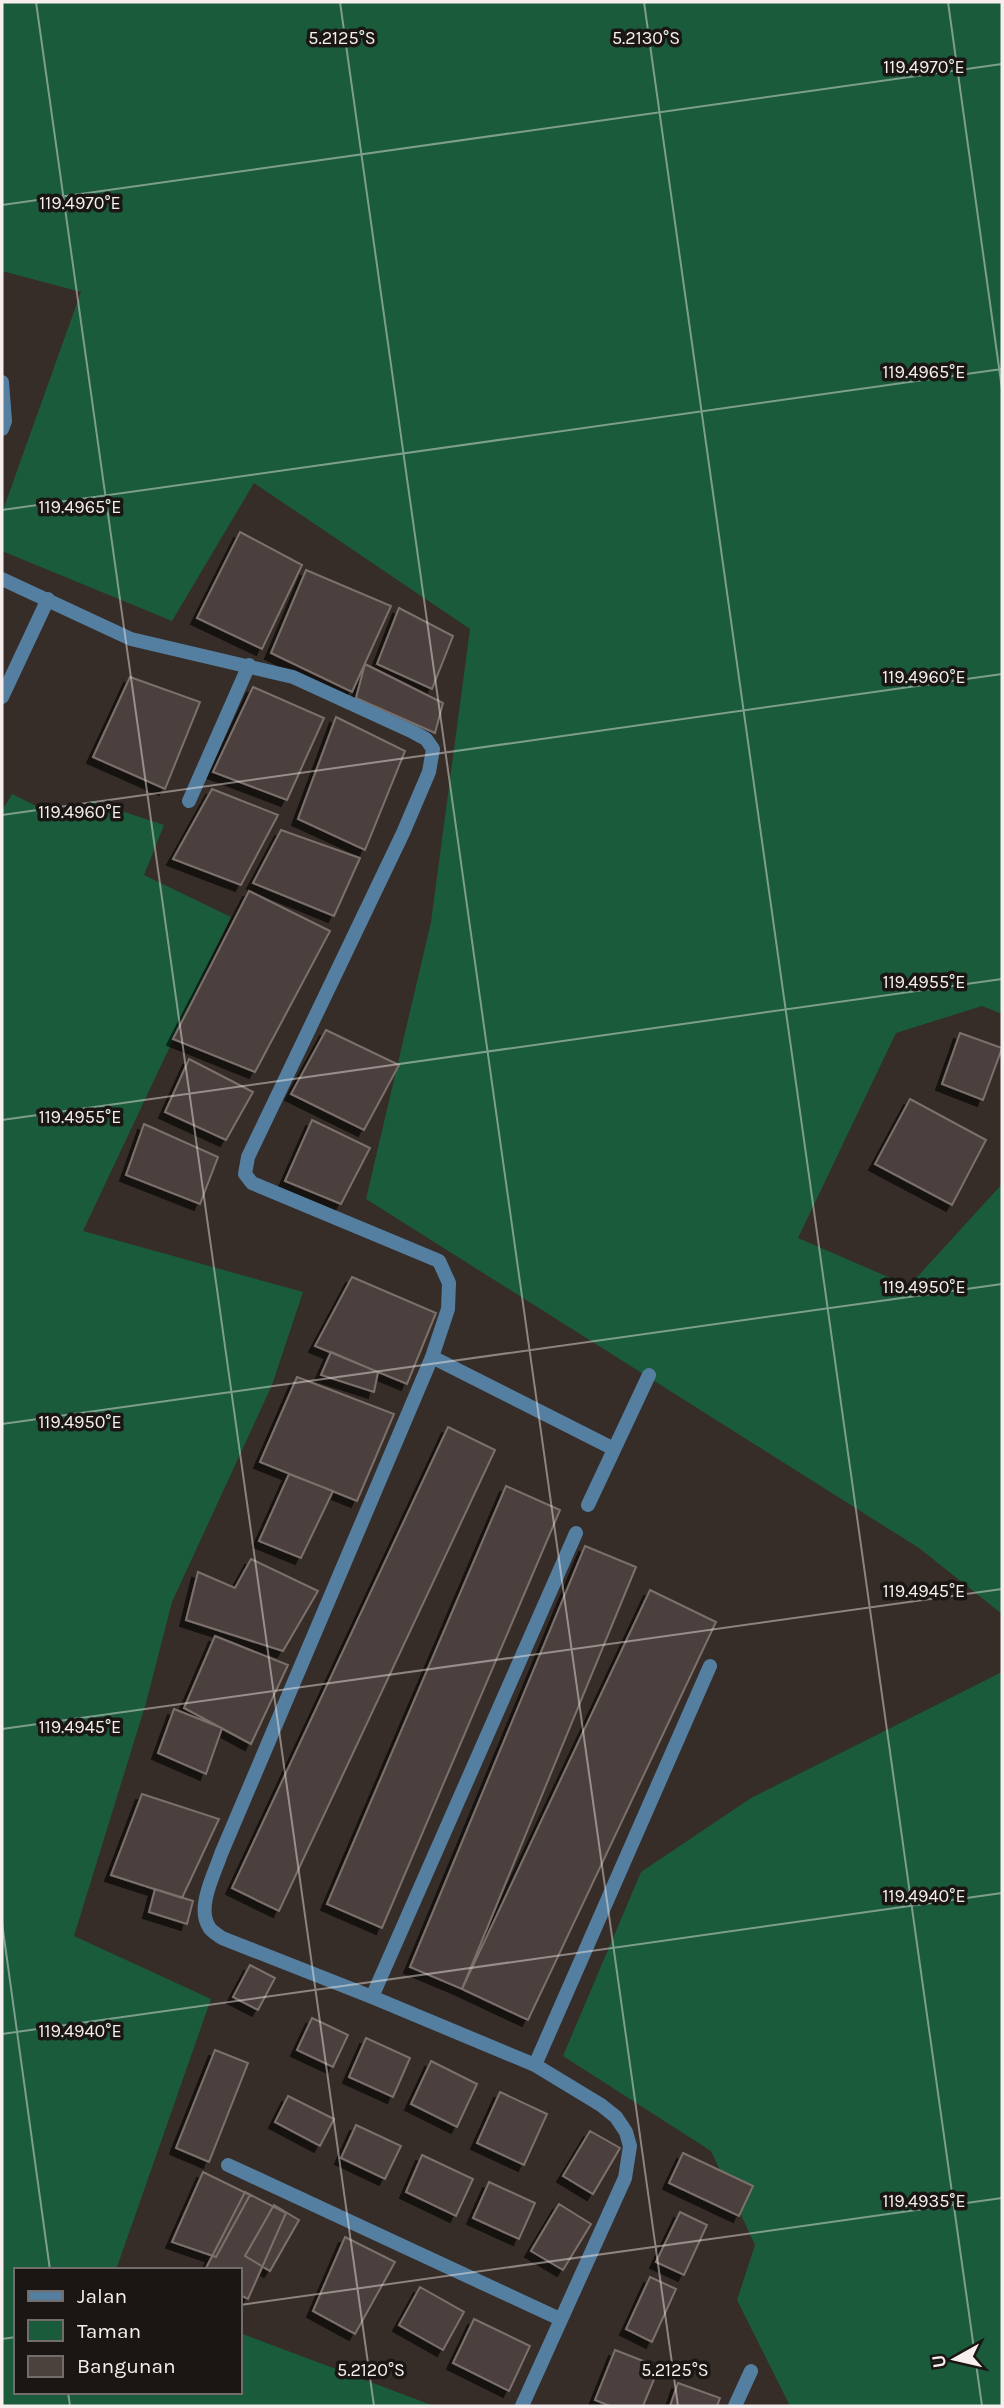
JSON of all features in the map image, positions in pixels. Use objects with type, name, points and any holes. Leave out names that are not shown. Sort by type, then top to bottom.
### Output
[{"type":"street","points":[[2,382],[5,421],[2,429]]},
{"type":"street","points":[[2,579],[131,639],[293,677],[426,738],[433,749],[429,772],[403,833],[248,1157],[245,1174],[251,1182],[262,1187],[439,1261],[449,1283],[448,1309],[432,1356],[221,1854],[204,1914],[209,1928],[222,1938],[535,2065],[601,2105],[616,2117],[626,2132],[630,2146],[625,2178],[522,2406]]},
{"type":"street","points":[[2,697],[48,599]]},
{"type":"street","points":[[189,801],[249,665]]},
{"type":"street","points":[[432,1356],[614,1449]]},
{"type":"street","points":[[588,1505],[649,1375]]},
{"type":"street","points":[[372,1997],[576,1533]]},
{"type":"street","points":[[535,2065],[710,1666]]},
{"type":"street","points":[[228,2165],[560,2319]]},
{"type":"street","points":[[735,2406],[751,2371]]},
{"type":"green space","points":[[2,2],[1002,2],[1002,1014],[982,1006],[896,1033],[798,1238],[909,1286],[1002,1184],[1002,1614],[919,1548],[366,1199],[431,922],[470,629],[254,483],[172,621],[2,551],[2,513],[81,292],[2,271]]},
{"type":"green space","points":[[12,794],[67,821],[91,801],[164,825],[144,875],[231,917],[83,1231],[303,1292],[272,1385],[172,1602],[146,1703],[74,1936],[211,1999],[117,2268],[14,2268],[14,2394],[242,2394],[242,2334],[434,2406],[2,2406],[2,810]]},
{"type":"green space","points":[[1002,1672],[1002,2406],[790,2406],[737,2300],[755,2245],[711,2151],[563,2056],[641,1872],[751,1798]]},
{"type":"building","points":[[240,532],[302,565],[262,649],[197,618]]},
{"type":"building","points":[[306,570],[391,606],[352,692],[271,653]]},
{"type":"building","points":[[399,608],[453,636],[432,689],[377,664]]},
{"type":"building","points":[[365,664],[443,703],[435,733],[356,698]]},
{"type":"building","points":[[130,677],[200,702],[165,789],[93,757]]},
{"type":"building","points":[[253,687],[324,718],[287,800],[213,772]]},
{"type":"building","points":[[336,717],[405,751],[365,850],[298,819]]},
{"type":"building","points":[[212,789],[278,815],[241,885],[173,859]]},
{"type":"building","points":[[281,830],[360,858],[334,916],[253,883]]},
{"type":"building","points":[[249,891],[330,931],[255,1072],[173,1039]]},
{"type":"building","points":[[326,1030],[399,1065],[364,1130],[291,1094]]},
{"type":"building","points":[[960,1033],[1002,1048],[983,1100],[942,1084]]},
{"type":"building","points":[[189,1059],[253,1092],[226,1140],[165,1112]]},
{"type":"building","points":[[910,1099],[986,1140],[952,1205],[875,1164]]},
{"type":"building","points":[[312,1120],[370,1148],[341,1204],[285,1181]]},
{"type":"building","points":[[144,1124],[218,1157],[200,1204],[126,1175]]},
{"type":"building","points":[[352,1277],[436,1313],[407,1384],[315,1346]]},
{"type":"building","points":[[331,1352],[378,1372],[374,1392],[321,1375]]},
{"type":"building","points":[[297,1377],[394,1414],[357,1501],[260,1462]]},
{"type":"building","points":[[448,1427],[495,1450],[279,1911],[232,1888]]},
{"type":"building","points":[[289,1474],[333,1491],[301,1558],[259,1541]]},
{"type":"building","points":[[506,1486],[560,1510],[382,1928],[327,1904]]},
{"type":"building","points":[[585,1546],[636,1567],[462,1989],[410,1967]]},
{"type":"building","points":[[251,1559],[318,1591],[283,1651],[186,1620],[198,1572],[235,1588]]},
{"type":"building","points":[[650,1590],[716,1622],[528,2020],[462,1989]]},
{"type":"building","points":[[215,1636],[288,1665],[251,1744],[184,1708]]},
{"type":"building","points":[[174,1709],[222,1728],[206,1774],[158,1753]]},
{"type":"building","points":[[142,1794],[219,1819],[182,1898],[111,1875]]},
{"type":"building","points":[[155,1889],[193,1901],[187,1924],[149,1912]]},
{"type":"building","points":[[250,1965],[275,1978],[258,2010],[233,1997]]},
{"type":"building","points":[[312,2018],[348,2035],[333,2067],[297,2050]]},
{"type":"building","points":[[366,2038],[410,2058],[393,2097],[349,2077]]},
{"type":"building","points":[[215,2050],[248,2063],[209,2162],[176,2148]]},
{"type":"building","points":[[431,2061],[477,2084],[457,2127],[411,2104]]},
{"type":"building","points":[[500,2092],[547,2114],[524,2165],[477,2143]]},
{"type":"building","points":[[288,2096],[334,2119],[320,2146],[275,2122]]},
{"type":"building","points":[[356,2125],[401,2146],[385,2179],[341,2158]]},
{"type":"building","points":[[590,2131],[620,2148],[593,2194],[563,2176]]},
{"type":"building","points":[[683,2153],[753,2186],[739,2216],[669,2183]]},
{"type":"building","points":[[422,2155],[473,2179],[456,2216],[406,2192]]},
{"type":"building","points":[[203,2172],[250,2195],[216,2257],[172,2242]]},
{"type":"building","points":[[489,2182],[535,2203],[519,2239],[473,2218]]},
{"type":"building","points":[[245,2192],[286,2213],[248,2299],[242,2296],[242,2268],[206,2268]]},
{"type":"building","points":[[559,2204],[591,2224],[563,2270],[531,2251]]},
{"type":"building","points":[[274,2205],[299,2220],[270,2271],[245,2256]]},
{"type":"building","points":[[680,2212],[707,2225],[684,2275],[656,2262]]},
{"type":"building","points":[[345,2237],[395,2262],[355,2334],[313,2311]]},
{"type":"building","points":[[650,2277],[676,2289],[652,2342],[626,2329]]},
{"type":"building","points":[[420,2287],[464,2312],[443,2350],[399,2325]]},
{"type":"building","points":[[474,2319],[530,2346],[509,2391],[453,2363]]},
{"type":"building","points":[[615,2350],[659,2367],[643,2406],[610,2406],[595,2400]]},
{"type":"building","points":[[678,2383],[720,2398],[717,2406],[670,2406]]}]
